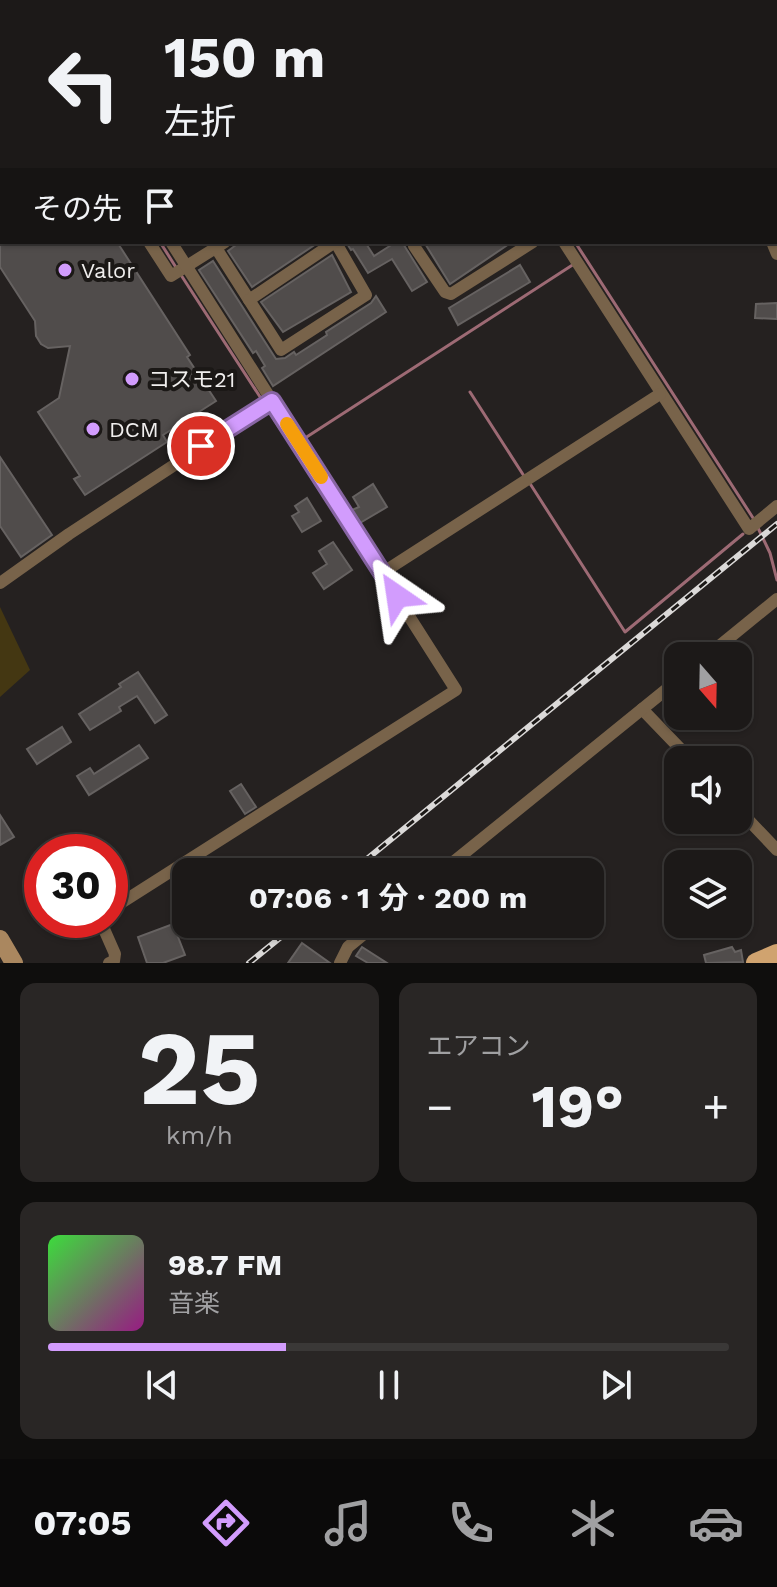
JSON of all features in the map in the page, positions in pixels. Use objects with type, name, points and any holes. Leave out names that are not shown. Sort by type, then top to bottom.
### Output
[{"type":"main road","points":[[0,939],[14,963]]},
{"type":"main road","points":[[756,963],[777,954]]},
{"type":"street","points":[[150,244],[171,276],[220,245],[249,300],[281,350],[366,295],[337,244]]},
{"type":"street","points":[[128,899],[456,690],[172,244]]},
{"type":"street","points":[[249,300],[333,244]]},
{"type":"street","points":[[414,244],[445,292],[451,294],[530,244]]},
{"type":"street","points":[[565,244],[749,529],[777,506]]},
{"type":"street","points":[[382,573],[660,394]]},
{"type":"street","points":[[0,583],[272,401]]},
{"type":"street","points":[[724,642],[772,603]]},
{"type":"street","points":[[458,858],[664,691]]},
{"type":"street","points":[[642,709],[678,746]]},
{"type":"street","points":[[752,824],[777,850]]},
{"type":"street","points":[[108,938],[115,954],[114,961],[109,963]]},
{"type":"street","points":[[345,961],[348,947],[359,938]]},
{"type":"shaded area","points":[[0,607],[30,670],[0,697]]},
{"type":"building","name":"コスモ21","points":[[0,244],[118,244],[216,401],[163,435],[167,442],[85,495],[74,479],[80,476],[38,412],[59,398],[70,346],[48,348],[41,344],[36,336],[35,321],[0,267]]},
{"type":"building","points":[[237,244],[316,244],[252,287],[228,251]]},
{"type":"building","points":[[347,244],[366,244],[374,256],[393,244],[403,244],[427,282],[412,291],[392,259],[368,273]]},
{"type":"building","points":[[425,244],[509,244],[450,284]]},
{"type":"building","points":[[332,255],[351,292],[283,332],[261,302]]},
{"type":"building","points":[[213,261],[276,359],[294,352],[296,355],[371,303],[376,296],[386,312],[273,386],[256,351],[253,353],[199,270]]},
{"type":"building","points":[[520,265],[530,282],[458,325],[449,308]]},
{"type":"building","points":[[777,303],[777,319],[755,318],[756,304]]},
{"type":"building","points":[[0,457],[52,535],[21,557],[0,526]]},
{"type":"building","points":[[373,484],[387,507],[360,523],[352,510],[359,507],[353,497]]},
{"type":"building","points":[[307,498],[321,521],[302,532],[292,516],[299,512],[295,506]]},
{"type":"building","points":[[333,542],[352,570],[324,589],[313,573],[327,564],[319,551]]},
{"type":"building","points":[[138,672],[167,715],[155,723],[137,696],[119,707],[121,711],[90,730],[79,714]]},
{"type":"building","points":[[62,727],[71,742],[37,764],[27,749]]},
{"type":"building","points":[[139,745],[148,758],[89,795],[77,776],[90,768],[94,774]]},
{"type":"building","points":[[241,784],[256,807],[245,814],[230,791]]},
{"type":"building","points":[[0,815],[14,837],[0,845]]},
{"type":"building","points":[[172,924],[172,938],[178,938],[185,955],[163,963],[147,963],[138,937]]},
{"type":"building","points":[[302,943],[330,963],[288,963]]},
{"type":"building","points":[[362,947],[387,963],[368,963],[356,956]]},
{"type":"building","points":[[732,947],[735,952],[741,950],[743,962],[706,963],[704,955]]},
{"type":"waterway","points":[[161,244],[177,269]]},
{"type":"waterway","points":[[576,244],[755,521]]},
{"type":"waterway","points":[[302,440],[574,264]]},
{"type":"waterway","points":[[181,275],[264,403]]},
{"type":"waterway","points":[[470,392],[524,476]]},
{"type":"waterway","points":[[268,410],[281,430]]},
{"type":"waterway","points":[[529,482],[625,632],[743,534]]},
{"type":"waterway","points":[[758,528],[770,553],[777,580]]},
{"type":"railway","points":[[368,858],[777,524]]},
{"type":"railway","points":[[249,963],[280,938]]},
{"type":"slow traffic","points":[[287,424],[321,477]]},
{"type":"place","name":"Valor","points":[[65,270]]},
{"type":"place","name":"コスモ21","points":[[132,379]]},
{"type":"place","name":"DCM","points":[[93,429]]},
{"type":"route","points":[[201,446],[272,401],[397,596]]}]
